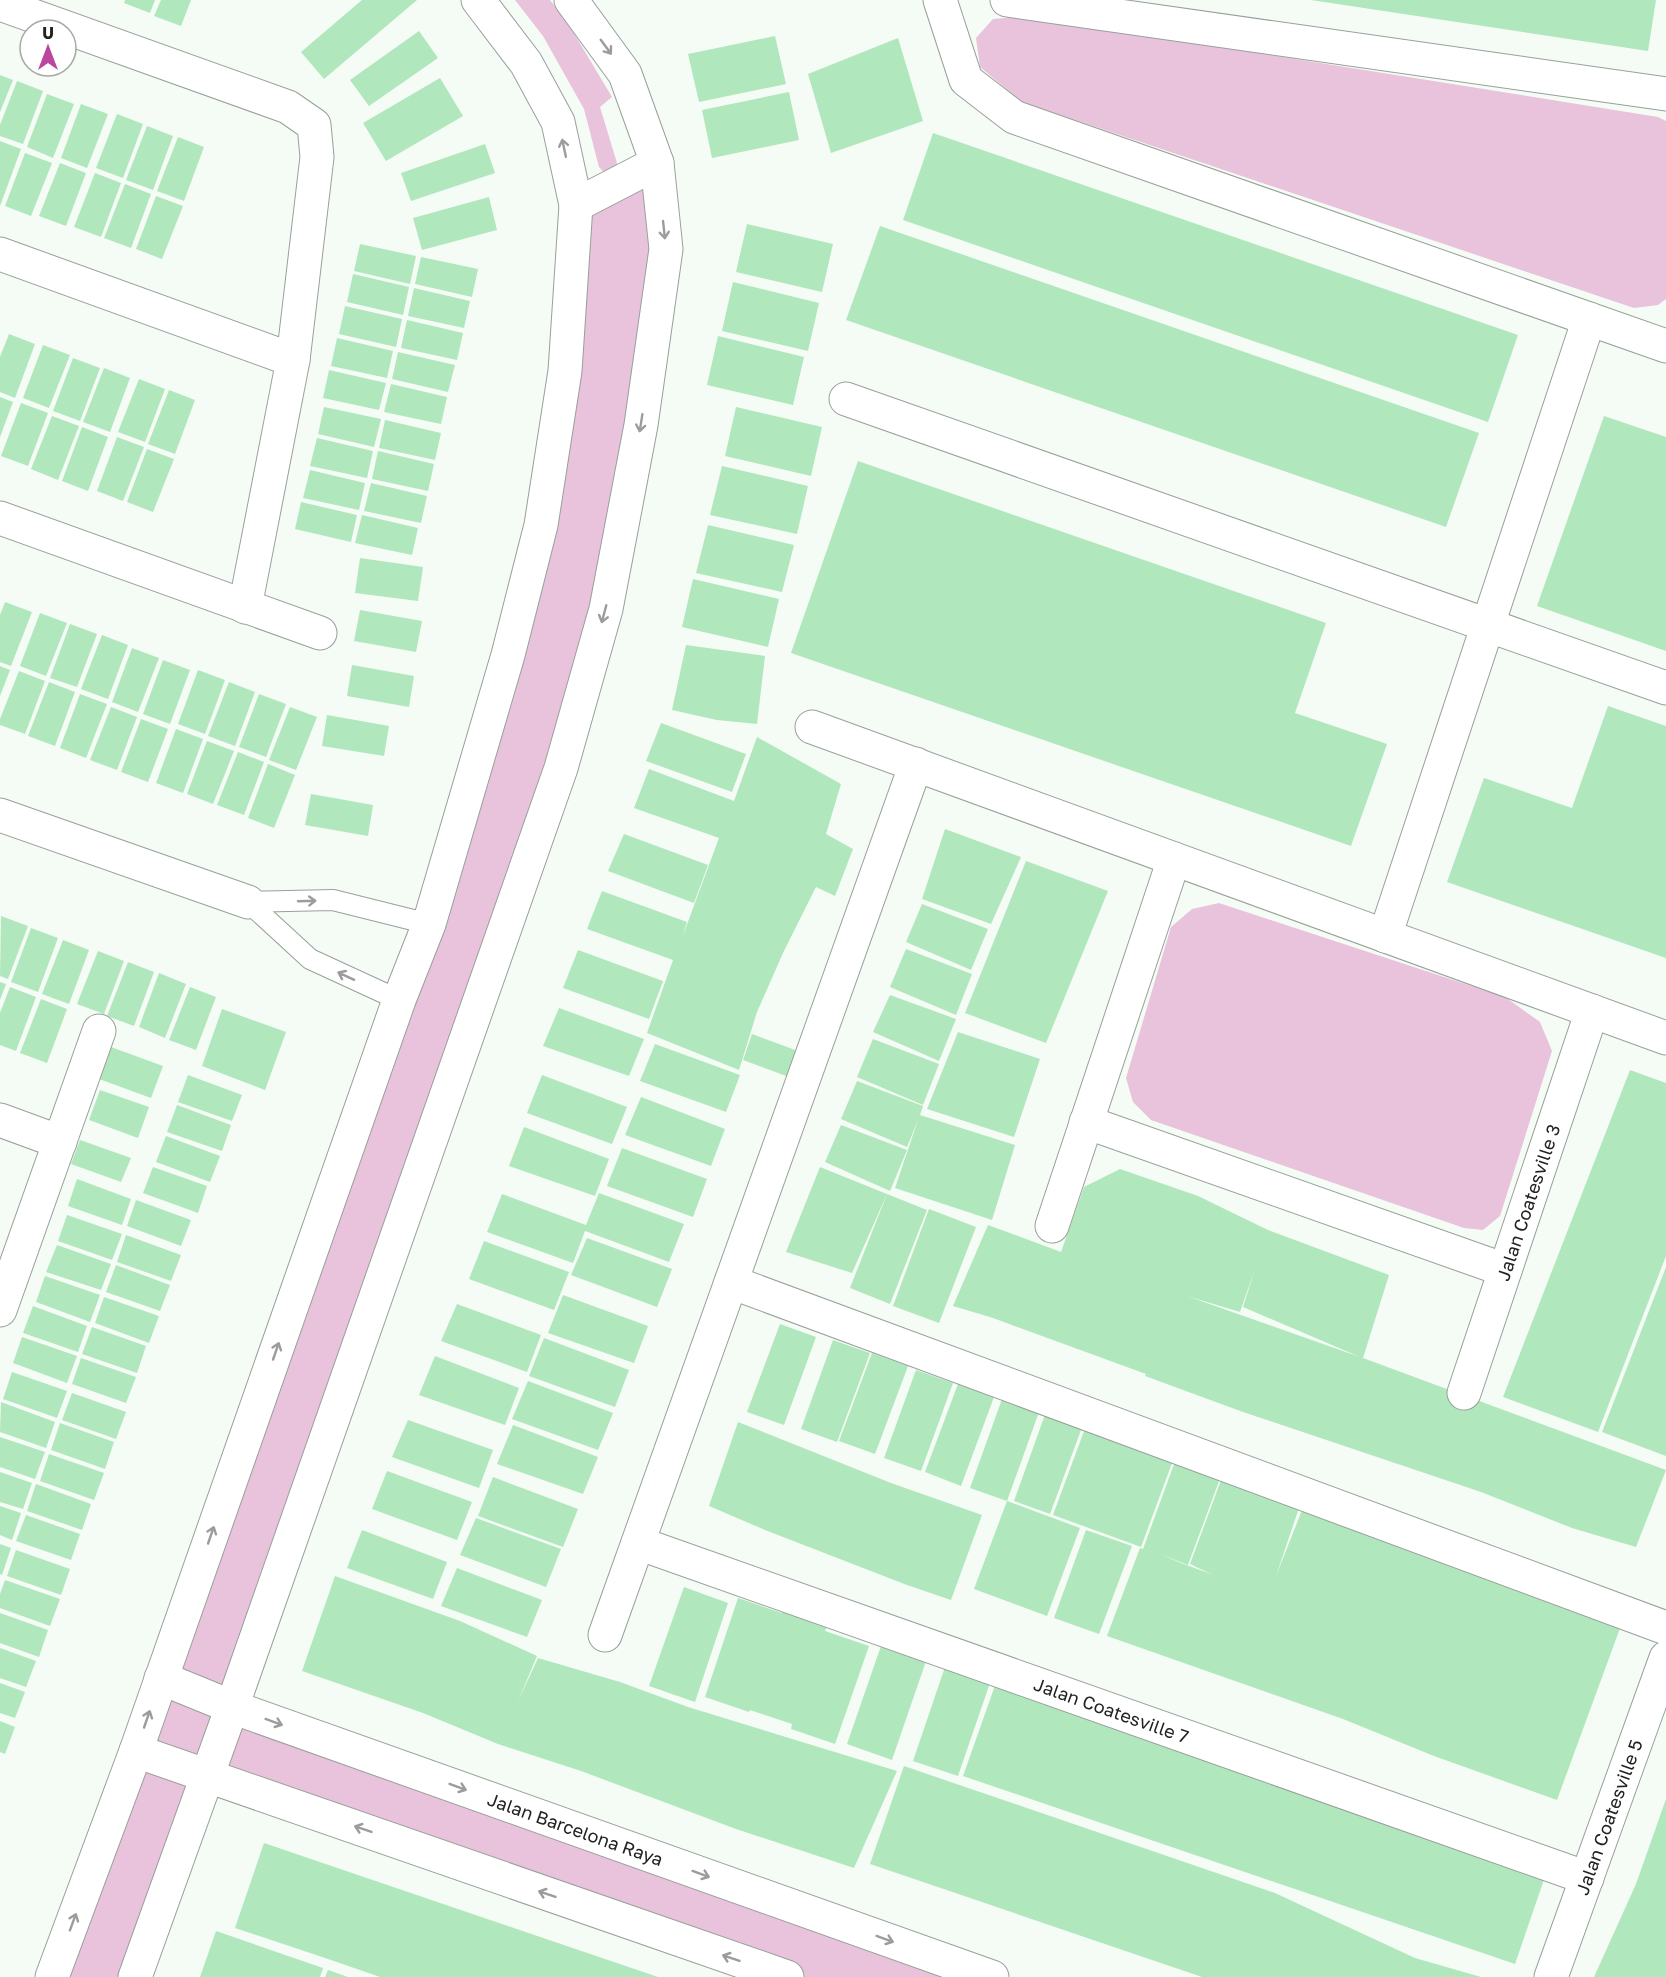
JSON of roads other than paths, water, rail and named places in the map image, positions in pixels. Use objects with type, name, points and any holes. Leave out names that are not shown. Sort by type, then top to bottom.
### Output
[{"type":"street","points":[[52,1977],[136,1751],[399,1000],[429,924],[508,655],[541,525],[565,371],[576,205],[558,122],[526,63],[478,0]]},
{"type":"street","points":[[135,1977],[561,768],[606,609],[640,425],[666,249],[657,163],[626,74],[571,0]]},
{"type":"street","points":[[940,0],[966,80],[1014,117],[1666,346]]},
{"type":"street","points":[[1007,0],[1666,94]]},
{"type":"street","points":[[0,4],[288,107],[314,125],[317,157],[293,360],[245,607]]},
{"type":"street","points":[[576,205],[657,163]]},
{"type":"street","points":[[0,254],[293,360]]},
{"type":"street","points":[[1385,936],[1589,320]]},
{"type":"street","points":[[846,399],[1666,688]]},
{"type":"street","points":[[0,518],[320,633]]},
{"type":"street","points":[[812,727],[1666,1038]]},
{"type":"street","points":[[605,1635],[916,765]]},
{"type":"street","points":[[0,815],[248,902]]},
{"type":"street","points":[[1052,1226],[1174,859]]},
{"type":"street","name":"Jalan Coatesville 3","points":[[1464,1393],[1592,1011]]},
{"type":"street","points":[[0,1310],[99,1031]]},
{"type":"street","points":[[0,1120],[60,1142]]},
{"type":"street","points":[[1086,1122],[1504,1270]]},
{"type":"street","points":[[731,1282],[1666,1628]]},
{"type":"street","name":"Jalan Coatesville 7","points":[[638,1543],[1587,1878]]},
{"type":"street","name":"Jalan Coatesville 5","points":[[1551,1977],[1666,1658]]},
{"type":"street","name":"Jalan Barcelona Raya","points":[[161,1678],[232,1707],[992,1977]]},
{"type":"street","points":[[136,1751],[787,1977]]},
{"type":"lane","points":[[248,902],[333,900],[429,924]]},
{"type":"lane","points":[[248,902],[310,959],[399,1000]]}]
